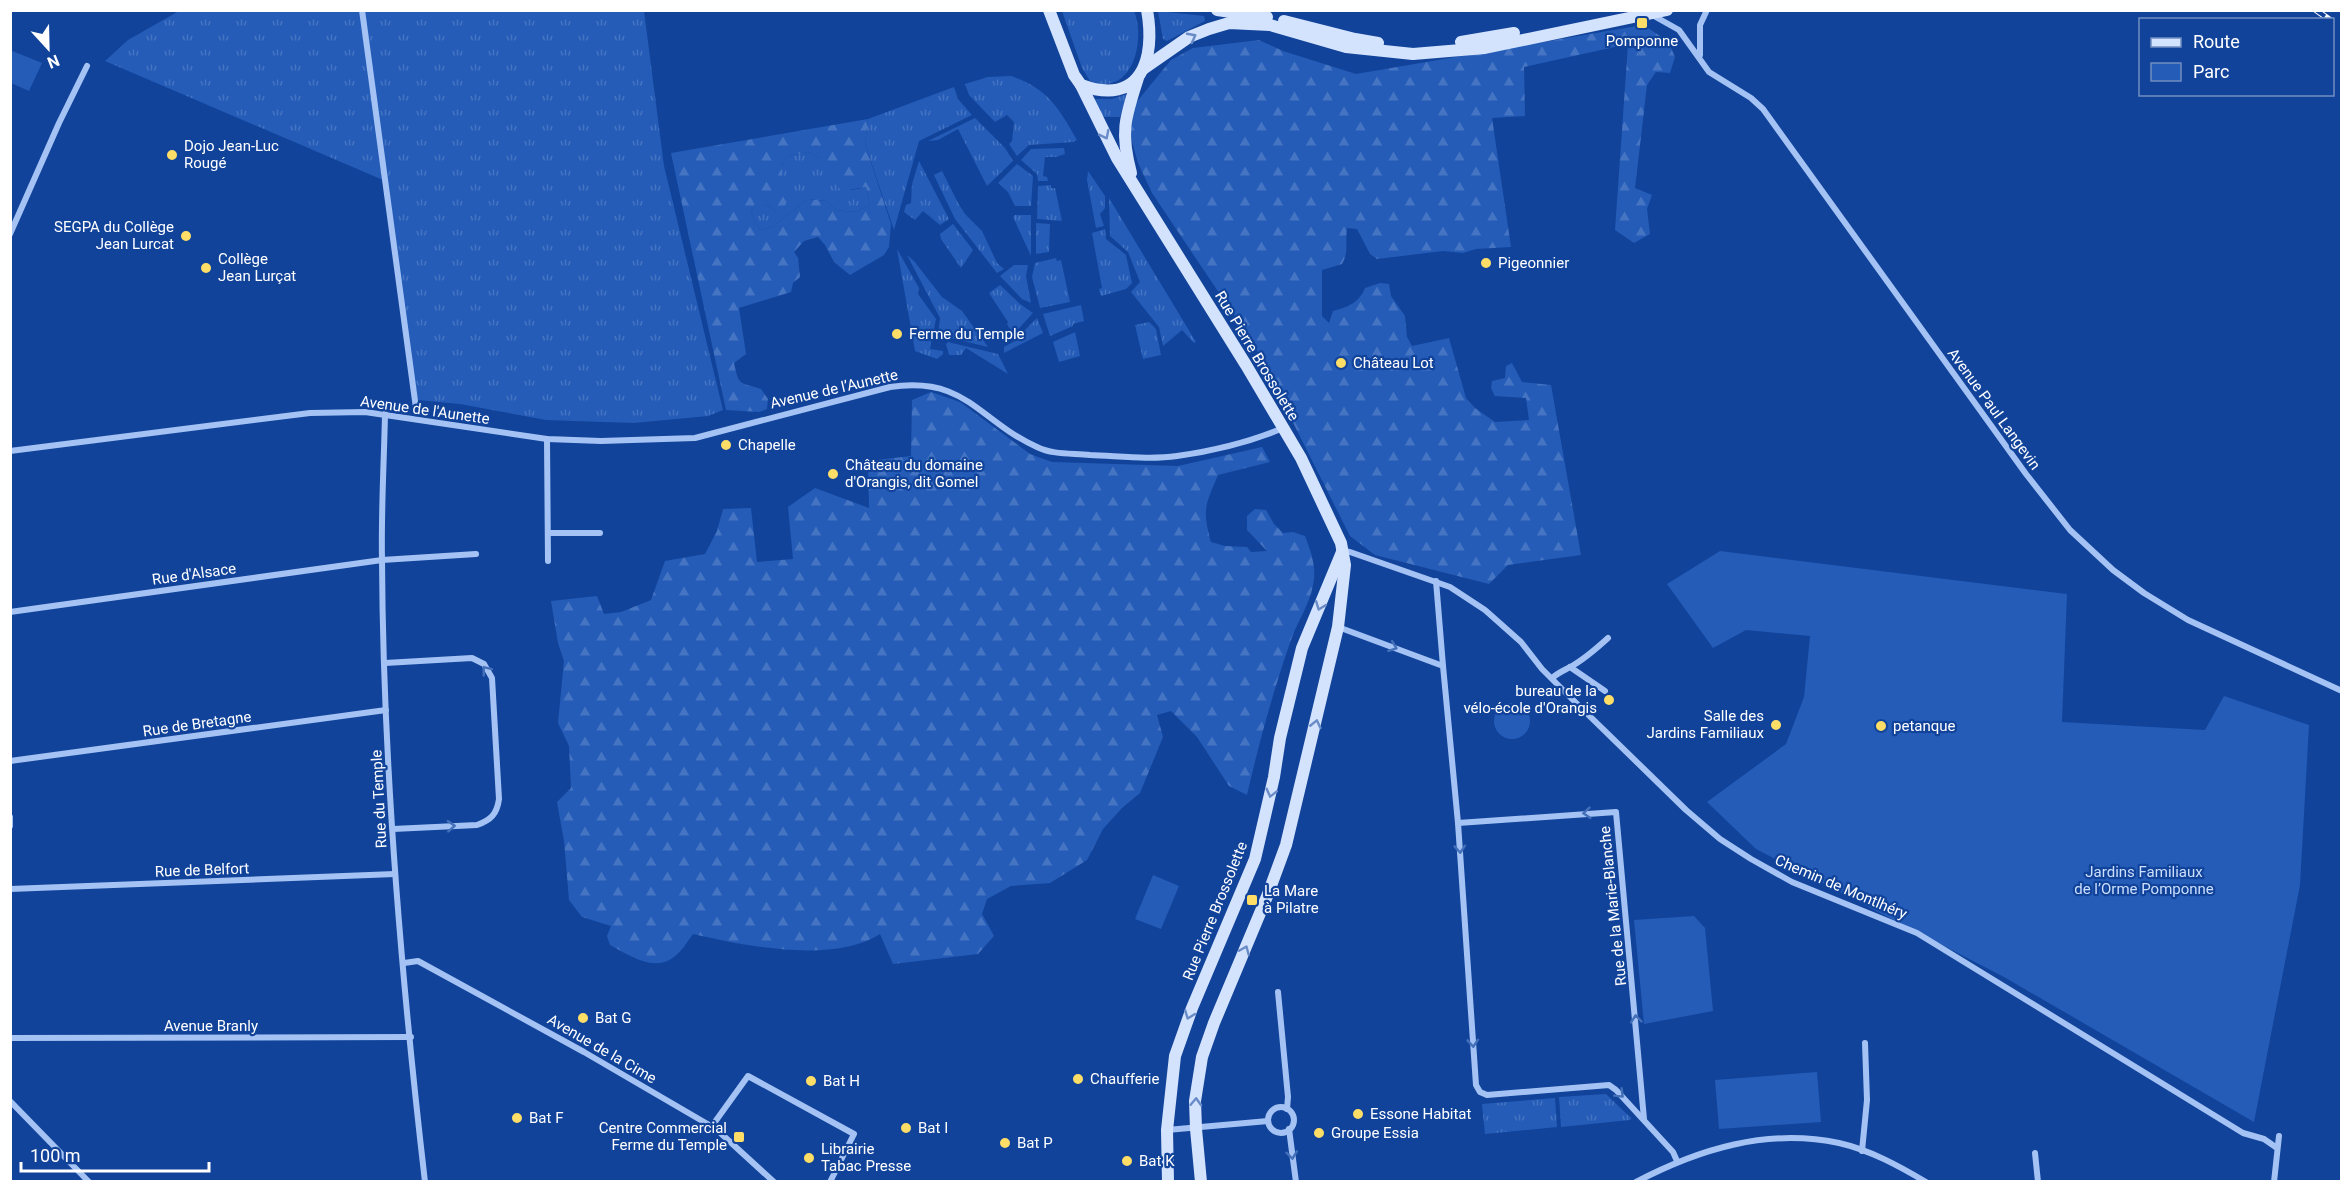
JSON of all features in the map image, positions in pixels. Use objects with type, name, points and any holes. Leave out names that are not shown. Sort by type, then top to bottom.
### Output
[{"type":"main road","name":"Rue Pierre Brossolette","points":[[1049,10],[1071,69],[1117,158],[1283,427],[1321,499],[1342,551],[1345,565],[1338,627],[1286,845],[1202,1057],[1196,1101],[1201,1182]]},
{"type":"main road","name":"Rue Pierre Brossolette","points":[[1134,183],[1125,150],[1124,128],[1151,37],[1147,10]]},
{"type":"main road","points":[[1217,10],[1270,17],[1355,39],[1402,46],[1464,42],[1630,10]]},
{"type":"main road","points":[[1081,85],[1108,91],[1127,86],[1189,38],[1209,28],[1229,23],[1270,25],[1346,47],[1413,54],[1485,48],[1668,10]]},
{"type":"main road","name":"Rue Pierre Brossolette","points":[[1168,1182],[1167,1130],[1175,1056],[1191,1008],[1255,859],[1275,777],[1280,738],[1302,648],[1342,551]]},
{"type":"street","points":[[362,10],[416,408]]},
{"type":"street","points":[[1701,58],[1700,25],[1707,10]]},
{"type":"street","name":"Avenue Paul Langevin","points":[[1651,15],[1680,30],[1709,72],[1751,98],[1770,117],[2032,482],[2056,514],[2090,549],[2144,593],[2188,620],[2342,691]]},
{"type":"street","points":[[10,234],[58,123],[87,66]]},
{"type":"street","name":"Avenue de l’Aunette","points":[[694,438],[908,384],[921,384],[947,390],[968,400],[1034,446],[1052,452],[1133,457],[1177,456],[1253,439],[1283,427]]},
{"type":"street","name":"Avenue de l'Aunette","points":[[10,452],[297,413],[385,414],[547,439],[601,441],[694,438]]},
{"type":"street","name":"Rue du Temple","points":[[385,414],[382,560],[395,874],[425,1182]]},
{"type":"street","points":[[547,439],[548,561]]},
{"type":"street","points":[[548,533],[600,533]]},
{"type":"street","name":"Chemin de Montlhéry","points":[[1342,551],[1436,581],[1468,597],[1503,625],[1551,678],[1686,810],[1720,839],[1751,859],[1792,882],[1917,933],[2243,1133],[2258,1136],[2277,1148]]},
{"type":"street","name":"Rue d'Alsace","points":[[10,612],[382,560],[476,554]]},
{"type":"street","points":[[1436,581],[1458,823],[1476,1085],[1479,1092],[1487,1095],[1609,1085],[1673,1152],[1677,1161]]},
{"type":"street","points":[[1338,627],[1443,666]]},
{"type":"street","points":[[1551,678],[1562,669],[1570,667],[1608,638]]},
{"type":"street","points":[[385,663],[472,658],[484,664],[492,678],[499,799],[495,813],[486,822],[477,825],[393,829]]},
{"type":"street","points":[[1570,667],[1605,691]]},
{"type":"street","name":"Rue de Bretagne","points":[[10,761],[387,710]]},
{"type":"street","name":"Rue de la Marie-Blanche","points":[[1458,823],[1616,812],[1644,1120]]},
{"type":"street","points":[[10,817],[10,826]]},
{"type":"street","name":"Rue de Belfort","points":[[10,889],[395,874]]},
{"type":"street","name":"Avenue de la Cime","points":[[404,963],[418,961],[712,1126],[740,1148],[774,1182]]},
{"type":"street","points":[[1278,992],[1287,1109],[1293,1118],[1289,1129],[1296,1182]]},
{"type":"street","name":"Avenue Branly","points":[[10,1038],[411,1037]]},
{"type":"street","points":[[1862,1151],[1867,1100],[1864,1043]]},
{"type":"street","points":[[712,1126],[748,1076],[854,1134],[830,1182]]},
{"type":"street","points":[[10,1101],[89,1182]]},
{"type":"street","points":[[1287,1109],[1275,1108],[1269,1113],[1268,1121],[1271,1128],[1278,1132],[1289,1129]]},
{"type":"street","points":[[1167,1130],[1268,1121]]},
{"type":"street","points":[[2274,1182],[2279,1136]]},
{"type":"street","points":[[1636,1182],[1677,1161],[1717,1148],[1784,1138],[1839,1143],[1885,1159],[1926,1182]]},
{"type":"street","points":[[2035,1154],[2038,1182]]},
{"type":"green space","points":[[179,11],[644,11],[664,166],[723,410],[708,416],[634,423],[546,420],[460,404],[418,400],[383,180],[105,61],[128,40]]},
{"type":"green space","points":[[1062,11],[1134,11],[1138,44],[1131,67],[1124,76],[1115,82],[1104,84],[1090,81],[1082,68]]},
{"type":"green space","points":[[1158,11],[1204,16],[1205,21],[1167,41],[1163,39]]},
{"type":"green space","points":[[1643,25],[1668,41],[1675,57],[1670,73],[1656,72],[1647,85],[1635,188],[1652,195],[1647,209],[1650,234],[1634,243],[1615,230],[1628,44],[1524,67],[1525,116],[1492,118],[1511,247],[1476,249],[1463,253],[1443,251],[1377,259],[1370,254],[1357,229],[1347,228],[1346,251],[1342,264],[1322,270],[1322,316],[1329,323],[1333,311],[1352,304],[1365,288],[1380,283],[1389,284],[1391,296],[1405,316],[1407,337],[1412,346],[1449,338],[1466,398],[1475,408],[1495,422],[1529,420],[1526,398],[1495,396],[1491,388],[1492,381],[1505,378],[1506,366],[1512,363],[1522,382],[1551,385],[1581,555],[1508,565],[1489,584],[1375,555],[1350,536],[1254,345],[1152,193],[1138,163],[1130,134],[1135,104],[1171,60],[1193,48],[1259,40],[1283,51],[1356,74]]},
{"type":"green space","points":[[10,50],[42,63],[29,91],[11,83]]},
{"type":"green space","points":[[1011,76],[1034,87],[1051,100],[1077,140],[1029,145],[1017,156],[1009,144],[1012,141],[1014,122],[1007,115],[995,122],[969,95],[965,84],[988,77]]},
{"type":"green space","points":[[954,87],[958,99],[972,115],[919,141],[894,230],[865,144],[868,119]]},
{"type":"green space","points":[[1127,95],[1120,117],[1100,117],[1094,99],[1112,99]]},
{"type":"green space","points":[[975,118],[1005,148],[1013,161],[987,186],[958,129],[938,140],[928,141]]},
{"type":"green space","points":[[868,119],[865,144],[891,224],[889,247],[884,255],[850,275],[834,262],[818,237],[804,241],[794,252],[798,258],[800,277],[793,283],[791,292],[739,308],[746,354],[734,363],[739,380],[761,389],[768,399],[767,409],[759,412],[726,410],[671,153]],"holes":[[[808,152],[819,158],[822,170],[842,191],[866,187],[870,205],[855,212],[836,210],[826,201],[808,199],[772,227],[760,230],[751,213],[755,204],[764,204],[776,211],[784,207],[789,190],[781,181],[781,165],[789,156]]]},
{"type":"green space","points":[[1064,148],[1065,154],[1045,157],[1043,176],[1047,177],[1048,181],[1038,181],[1037,174],[1021,160],[1031,149]]},
{"type":"green space","points":[[808,152],[819,158],[852,190],[866,187],[870,205],[855,212],[836,210],[826,201],[808,199],[772,227],[760,230],[751,213],[755,204],[764,204],[776,211],[781,165],[789,156]]},
{"type":"green space","points":[[919,161],[949,219],[940,225],[923,211],[915,220],[904,212],[906,205],[911,203],[912,184]]},
{"type":"green space","points":[[1017,164],[1033,176],[1031,206],[1015,206],[1008,192],[998,183]]},
{"type":"green space","points":[[942,171],[958,203],[965,214],[982,231],[997,263],[1004,269],[997,273],[955,219],[934,175]]},
{"type":"green space","points":[[1088,171],[1105,196],[1105,208],[1100,214],[1104,226],[1096,228],[1087,180]]},
{"type":"green space","points":[[1051,185],[1051,188],[1055,188],[1062,221],[1037,219],[1038,186]]},
{"type":"green space","points":[[1109,198],[1196,342],[1194,343],[1182,330],[1163,346],[1159,327],[1131,292],[1140,282],[1128,252],[1110,236]]},
{"type":"green space","points":[[1031,215],[1031,256],[1013,217]]},
{"type":"green space","points":[[1036,223],[1050,224],[1049,252],[1036,254]]},
{"type":"green space","points":[[953,224],[973,250],[961,268],[940,234]]},
{"type":"green space","points":[[1105,229],[1106,239],[1126,255],[1132,283],[1126,289],[1101,296],[1099,289],[1102,288],[1092,233]]},
{"type":"green space","points":[[897,249],[919,288],[918,294],[936,319],[930,349],[943,351],[937,359],[915,351]]},
{"type":"green space","points":[[907,255],[942,297],[962,311],[988,347],[938,335],[940,318]]},
{"type":"green space","points":[[1056,258],[1057,261],[1061,260],[1070,302],[1040,308],[1032,277],[1035,263]]},
{"type":"green space","points":[[1014,265],[1028,265],[1026,276],[1031,303],[1022,299],[1000,276]]},
{"type":"green space","points":[[1000,285],[1033,313],[1010,338],[1004,341],[1001,336],[1010,329],[1008,322],[989,293]]},
{"type":"green space","points":[[1081,305],[1084,321],[1050,336],[1043,314]]},
{"type":"green space","points":[[1037,318],[1043,333],[1004,353],[1004,347],[1013,342]]},
{"type":"green space","points":[[1149,322],[1156,329],[1161,355],[1143,359],[1135,325]]},
{"type":"green space","points":[[1075,332],[1080,356],[1059,362],[1053,342]]},
{"type":"green space","points":[[948,342],[998,354],[1008,374],[966,348],[961,355],[949,355],[946,344]]},
{"type":"green space","points":[[931,392],[960,402],[1030,454],[1052,462],[1178,466],[1262,447],[1270,462],[1218,475],[1206,508],[1206,522],[1211,542],[1225,546],[1247,547],[1251,552],[1267,551],[1247,530],[1247,516],[1255,509],[1266,510],[1274,524],[1283,533],[1293,532],[1305,536],[1313,560],[1314,578],[1309,599],[1278,678],[1247,795],[1229,786],[1197,737],[1171,711],[1157,715],[1163,737],[1140,793],[1122,808],[1103,829],[1087,860],[1050,883],[1011,886],[987,899],[982,914],[994,936],[978,954],[893,964],[880,934],[861,943],[838,948],[788,950],[693,934],[674,957],[663,962],[647,962],[631,957],[610,945],[607,936],[611,926],[582,917],[569,900],[564,841],[557,802],[571,788],[569,746],[558,723],[564,661],[558,643],[551,601],[597,596],[604,614],[621,612],[651,600],[665,561],[705,554],[717,531],[723,509],[751,508],[757,562],[793,559],[788,507],[815,488],[869,508],[868,461],[911,456],[912,400]]},
{"type":"green space","name":"Jardins Familiaux de l’Orme Pomponne","points":[[1720,551],[2067,594],[2062,722],[2205,730],[2224,696],[2309,725],[2300,885],[2254,1122],[2004,977],[1756,849],[1707,802],[1786,744],[1804,697],[1810,636],[1746,630],[1713,648],[1667,584]]},
{"type":"green space","points":[[1512,703],[1525,708],[1530,721],[1525,734],[1512,739],[1499,734],[1494,721],[1499,708]]},
{"type":"green space","points":[[1153,875],[1179,886],[1161,929],[1135,919]]},
{"type":"green space","points":[[1694,916],[1705,928],[1713,1011],[1644,1024],[1634,920]]},
{"type":"green space","points":[[1817,1072],[1821,1122],[1719,1129],[1715,1080]]},
{"type":"green space","points":[[1606,1094],[1631,1118],[1630,1120],[1561,1127],[1559,1097]]},
{"type":"green space","points":[[1555,1098],[1557,1127],[1485,1134],[1482,1104]]},
{"type":"railway","points":[[2316,10],[2327,18]]},
{"type":"place","name":"Pomponne","points":[[1642,23]]},
{"type":"place","name":"Dojo Jean-Luc Rougé","points":[[172,155]]},
{"type":"place","name":"SEGPA du Collège Jean Lurcat","points":[[186,236]]},
{"type":"place","name":"Pigeonnier","points":[[1486,263]]},
{"type":"place","name":"Collège Jean Lurçat","points":[[206,268]]},
{"type":"place","name":"Ferme du Temple","points":[[897,334]]},
{"type":"place","name":"Château Lot","points":[[1341,363]]},
{"type":"place","name":"Chapelle","points":[[726,445]]},
{"type":"place","name":"Château du domaine d'Orangis, dit Gomel","points":[[833,474]]},
{"type":"place","name":"bureau de la vélo-école d'Orangis","points":[[1609,700]]},
{"type":"place","name":"Salle des Jardins Familiaux","points":[[1776,725]]},
{"type":"place","name":"petanque","points":[[1881,726]]},
{"type":"place","name":"La Mare à Pilatre","points":[[1252,900]]},
{"type":"place","name":"Bat G","points":[[583,1018]]},
{"type":"place","name":"Chaufferie","points":[[1078,1079]]},
{"type":"place","name":"Bat H","points":[[811,1081]]},
{"type":"place","name":"Essone Habitat","points":[[1358,1114]]},
{"type":"place","name":"Bat F","points":[[517,1118]]},
{"type":"place","name":"Bat I","points":[[906,1128]]},
{"type":"place","name":"Groupe Essia","points":[[1319,1133]]},
{"type":"place","name":"Centre Commercial Ferme du Temple","points":[[739,1137]]},
{"type":"place","name":"Bat P","points":[[1005,1143]]},
{"type":"place","name":"Librairie Tabac Presse","points":[[809,1158]]},
{"type":"place","name":"Bat K","points":[[1127,1161]]}]
